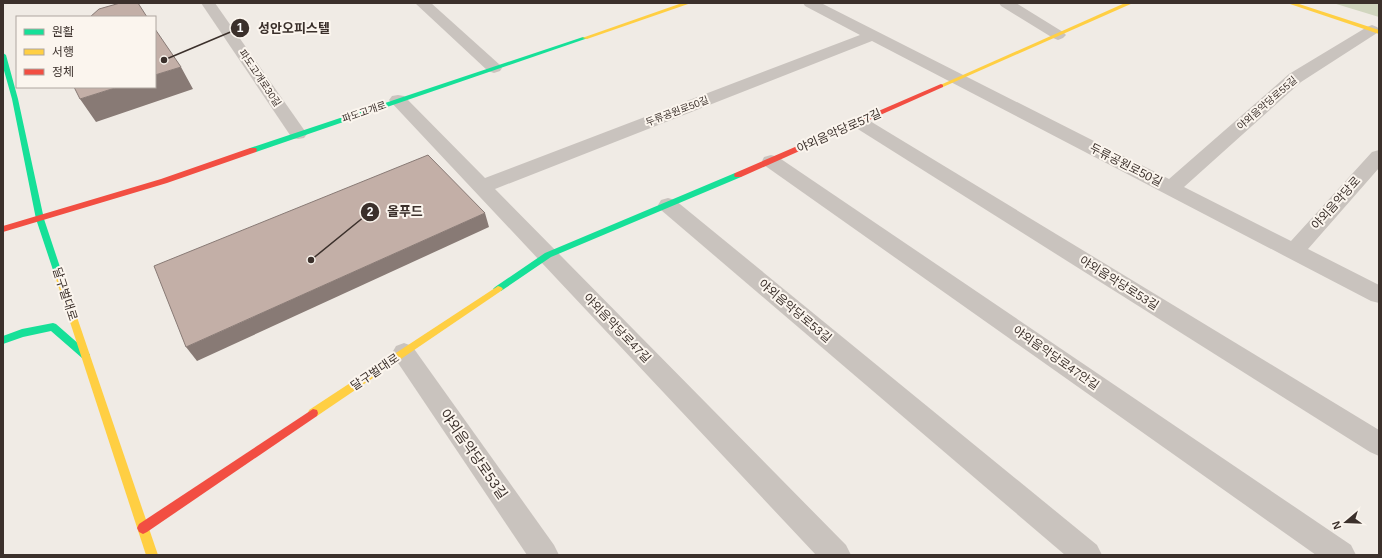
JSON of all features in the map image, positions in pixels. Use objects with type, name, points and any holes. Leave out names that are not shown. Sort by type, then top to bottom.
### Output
[{"type":"street","name":"파도고개로30길","points":[[208,3],[298,134]]},
{"type":"street","points":[[422,3],[494,68]]},
{"type":"street","name":"파도고개로","points":[[3,229],[164,181],[398,100],[688,3]]},
{"type":"street","name":"두류공원로50길","points":[[810,3],[1379,295]]},
{"type":"street","points":[[1006,3],[1058,35]]},
{"type":"street","name":"야외음악당로57길","points":[[548,255],[771,161],[1130,3]]},
{"type":"street","points":[[1290,3],[1376,31]]},
{"type":"street","name":"야외음악당로55길","points":[[1171,188],[1295,78],[1376,31]]},
{"type":"street","name":"두류공원로50길","points":[[481,187],[873,35]]},
{"type":"street","name":"달구벌대로","points":[[3,55],[15,91],[40,218],[152,555]]},
{"type":"street","points":[[8,116],[15,91]]},
{"type":"street","name":"야외음악당로47길","points":[[398,100],[836,555]]},
{"type":"street","name":"야외음악당로53길","points":[[859,122],[1379,444]]},
{"type":"street","name":"야외음악당로","points":[[1294,251],[1379,156]]},
{"type":"street","name":"야외음악당로47안길","points":[[771,161],[1341,555]]},
{"type":"street","name":"야외음악당로53길","points":[[668,205],[1087,555]]},
{"type":"street","name":"달구벌대로","points":[[143,528],[548,255]]},
{"type":"street","points":[[3,340],[22,333],[53,327],[85,355]]},
{"type":"street","name":"야외음악당로53길","points":[[404,353],[544,555]]},
{"type":"green space","points":[[1333,3],[1379,3],[1379,17]]},
{"type":"building","points":[[120,3],[138,3],[146,16],[91,16],[99,9]]},
{"type":"building","points":[[156,30],[181,67],[156,75]]},
{"type":"building","points":[[74,88],[115,88],[80,99]]},
{"type":"building","points":[[428,155],[485,213],[186,347],[154,266]]},
{"type":"traffic: fast","points":[[253,150],[585,38]]},
{"type":"traffic: fast","points":[[3,55],[15,99],[40,219],[59,276]]},
{"type":"traffic: fast","points":[[498,289],[548,255],[738,175]]},
{"type":"traffic: fast","points":[[3,340],[22,333],[53,327],[85,355]]},
{"type":"traffic: slow","points":[[585,38],[688,3]]},
{"type":"traffic: slow","points":[[941,86],[1130,3]]},
{"type":"traffic: slow","points":[[1290,3],[1379,32]]},
{"type":"traffic: slow","points":[[59,276],[152,555]]},
{"type":"traffic: slow","points":[[313,413],[498,289]]},
{"type":"traffic: jam","points":[[738,175],[941,86]]},
{"type":"traffic: jam","points":[[3,229],[164,181],[253,150]]},
{"type":"traffic: jam","points":[[143,528],[313,413]]},
{"type":"place","name":"성안오피스텔","points":[[164,60]]},
{"type":"place","name":"올푸드","points":[[311,260]]}]
